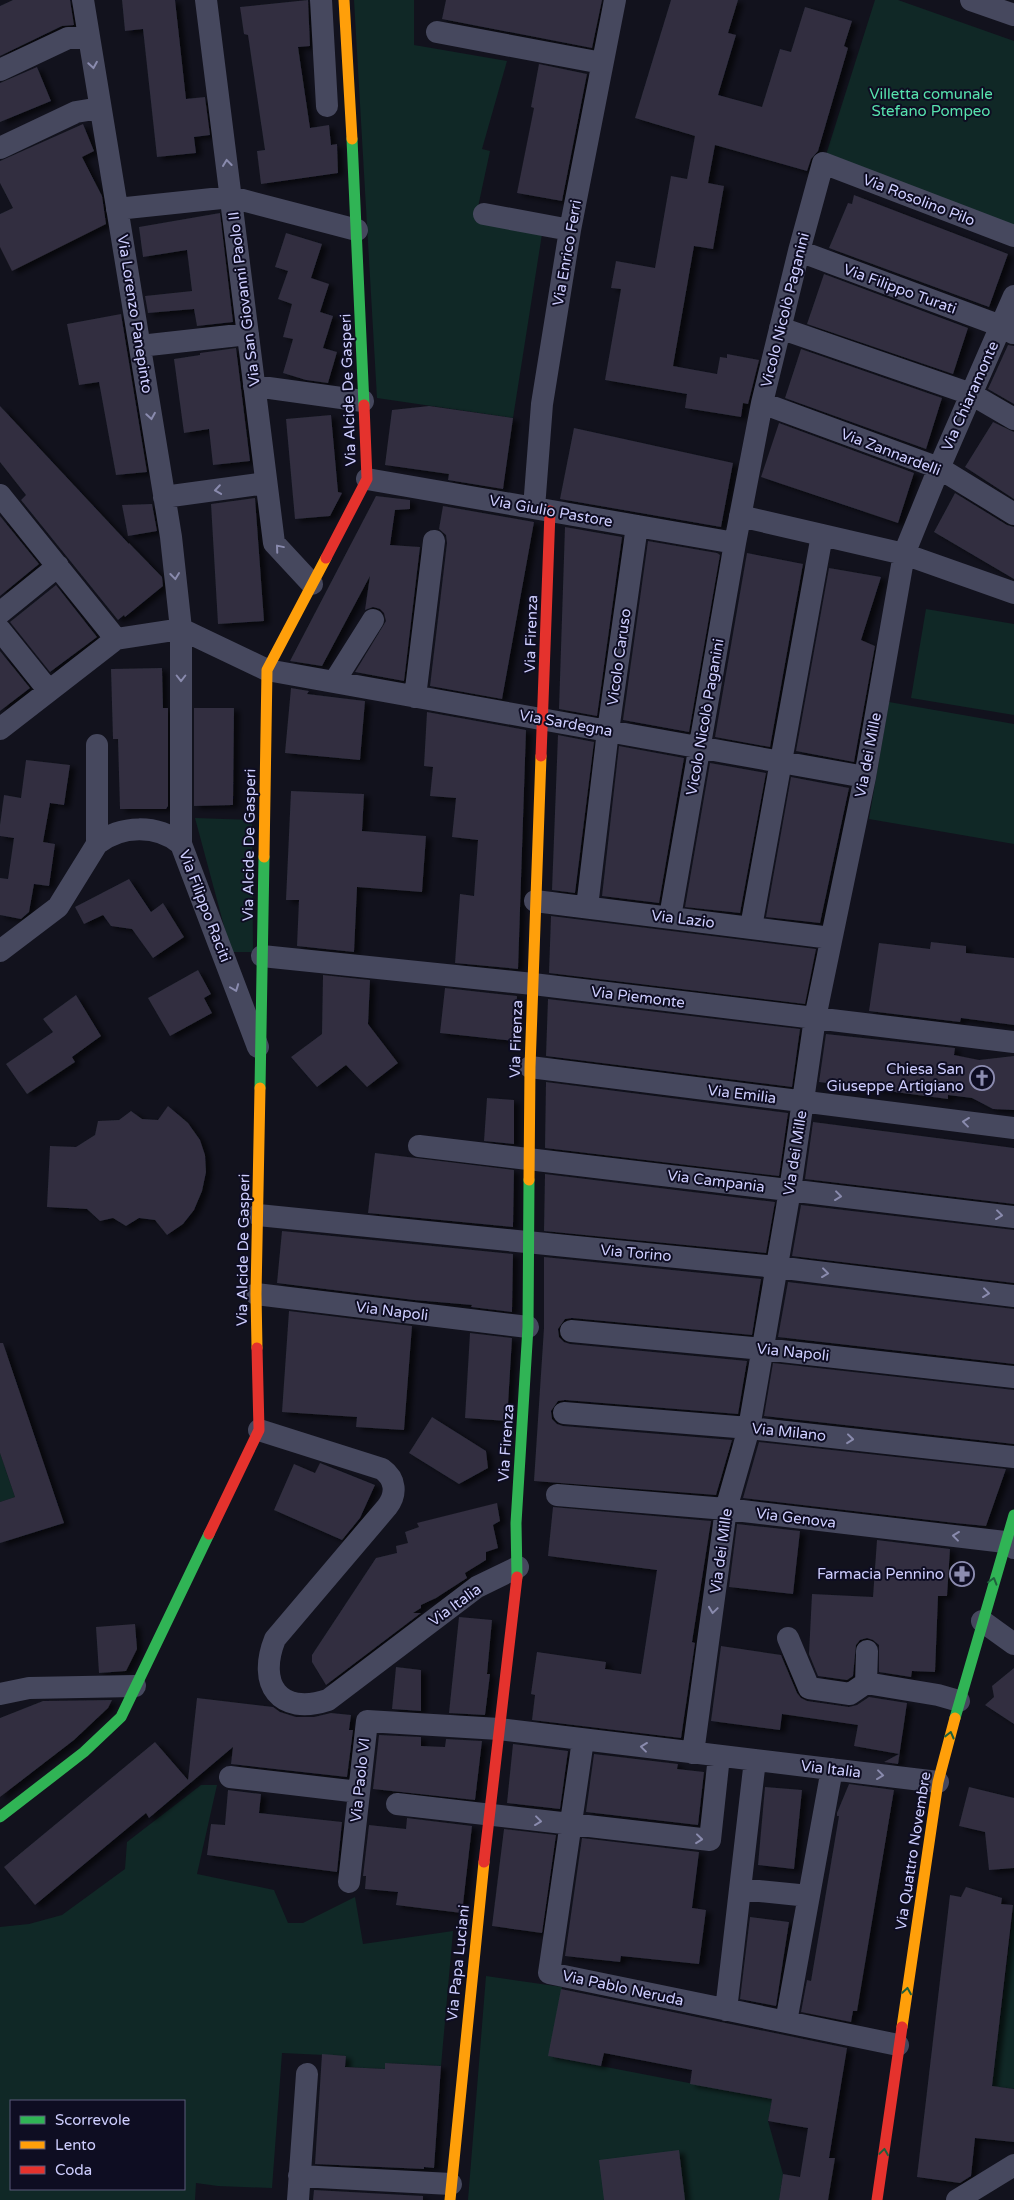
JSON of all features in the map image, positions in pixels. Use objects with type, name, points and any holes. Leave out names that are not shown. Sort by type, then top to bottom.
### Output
[{"type":"street","name":"Via Lorenzo Panepinto","points":[[83,0],[164,497],[181,629]]},
{"type":"street","name":"Via San Giovanni Paolo II","points":[[206,0],[274,543],[312,584]]},
{"type":"street","points":[[320,0],[327,106]]},
{"type":"street","name":"Via Alcide De Gasperi","points":[[0,1817],[84,1752],[121,1717],[134,1686],[259,1430],[256,1294],[267,670],[367,480],[357,230],[344,0]]},
{"type":"street","name":"Via Enrico Ferri","points":[[542,510],[542,404],[570,230],[615,0]]},
{"type":"street","points":[[978,1],[1014,15]]},
{"type":"street","points":[[437,32],[602,63]]},
{"type":"street","points":[[0,70],[68,38],[89,38]]},
{"type":"street","points":[[0,148],[76,112],[100,108]]},
{"type":"street","name":"Via Rosolino Pilo","points":[[823,163],[1014,236]]},
{"type":"street","name":"Vicolo Nicolò Paganini","points":[[670,917],[740,516],[762,403],[799,251],[823,163]]},
{"type":"street","points":[[118,209],[231,196],[357,230]]},
{"type":"street","points":[[484,214],[570,230]]},
{"type":"street","name":"Via Filippo Turati","points":[[799,251],[1007,330]]},
{"type":"street","name":"Via Chiaramonte","points":[[904,554],[971,394],[1007,330],[1014,296]]},
{"type":"street","points":[[780,328],[971,394],[1014,419]]},
{"type":"street","points":[[140,346],[248,334]]},
{"type":"street","points":[[254,386],[363,401]]},
{"type":"street","name":"Via Zannardelli","points":[[762,403],[939,468],[1014,514]]},
{"type":"street","name":"Via Giulio Pastore","points":[[367,480],[735,544]]},
{"type":"street","points":[[164,497],[266,483]]},
{"type":"street","points":[[0,495],[116,639]]},
{"type":"street","name":"Via Firenza","points":[[518,1567],[516,1523],[528,1327],[530,1067],[543,719],[542,510]]},
{"type":"street","points":[[740,516],[904,554],[1014,593]]},
{"type":"street","name":"Vicolo Caruso","points":[[587,907],[608,731],[637,526]]},
{"type":"street","points":[[751,927],[822,535]]},
{"type":"street","points":[[415,697],[434,541]]},
{"type":"street","name":"Via dei Mille","points":[[693,1753],[726,1509],[749,1428],[790,1190],[815,1018],[865,777],[904,554]]},
{"type":"street","points":[[0,613],[58,566]]},
{"type":"street","points":[[334,682],[373,620]]},
{"type":"street","points":[[0,729],[116,639],[181,629]]},
{"type":"street","name":"Via Sardegna","points":[[181,629],[267,670],[865,777]]},
{"type":"street","name":"Via Filippo Raciti","points":[[181,629],[181,844],[261,1057]]},
{"type":"street","points":[[0,630],[49,691]]},
{"type":"street","points":[[97,745],[97,844]]},
{"type":"street","points":[[0,951],[58,907],[97,844],[115,833],[136,830],[161,832],[172,836],[181,844]]},
{"type":"street","name":"Via Lazio","points":[[535,901],[831,938]]},
{"type":"street","name":"Via Piemonte","points":[[262,956],[533,984],[1014,1042]]},
{"type":"street","name":"Via Emilia","points":[[530,1067],[1014,1128]]},
{"type":"street","name":"Via Campania","points":[[419,1146],[1014,1217]]},
{"type":"street","name":"Via Torino","points":[[258,1215],[776,1267],[1014,1296]]},
{"type":"street","name":"Via Napoli","points":[[256,1294],[528,1327]]},
{"type":"street","name":"Via Napoli","points":[[571,1332],[763,1349],[1014,1376]]},
{"type":"street","name":"Via Milano","points":[[564,1413],[749,1428],[1014,1458]]},
{"type":"street","name":"Via Italia","points":[[259,1430],[382,1469],[390,1477],[394,1488],[388,1507],[275,1639],[270,1651],[268,1678],[275,1691],[285,1699],[296,1704],[307,1705],[328,1700],[477,1587],[518,1567]]},
{"type":"street","name":"Via Genova","points":[[557,1495],[726,1509],[1009,1545]]},
{"type":"street","name":"Via Quattro Novembre","points":[[877,2200],[898,2045],[938,1782],[982,1621],[1009,1545],[1014,1515]]},
{"type":"street","points":[[499,1729],[518,1567]]},
{"type":"street","points":[[982,1621],[1014,1644]]},
{"type":"street","points":[[788,1638],[809,1688],[850,1694],[866,1683],[938,1695],[959,1701]]},
{"type":"street","points":[[866,1683],[867,1651]]},
{"type":"street","points":[[0,1694],[29,1688],[134,1686]]},
{"type":"street","name":"Via Paolo VI","points":[[349,1882],[367,1721],[499,1729]]},
{"type":"street","name":"Via Italia","points":[[499,1729],[938,1782]]},
{"type":"street","name":"Via Papa Luciani","points":[[450,2192],[499,1729]]},
{"type":"street","name":"Via Pablo Neruda","points":[[583,1740],[549,1972],[898,2045]]},
{"type":"street","points":[[397,1804],[710,1840],[719,1756]]},
{"type":"street","points":[[726,2010],[755,1760]]},
{"type":"street","points":[[786,2022],[832,1769]]},
{"type":"street","points":[[230,1777],[359,1792]]},
{"type":"street","points":[[740,1889],[809,1896]]},
{"type":"street","points":[[298,2200],[308,2074]]},
{"type":"street","points":[[956,2200],[1014,2165]]},
{"type":"street","points":[[299,2176],[450,2192]]},
{"type":"green space","points":[[354,0],[414,0],[414,45],[507,61],[482,149],[490,151],[475,221],[542,234],[513,418],[377,398]]},
{"type":"green space","name":"Villetta comunale Stefano Pompeo","points":[[875,0],[898,0],[1014,41],[1014,225],[825,158]]},
{"type":"green space","points":[[926,609],[1014,624],[1014,715],[911,698]]},
{"type":"green space","points":[[889,702],[1014,724],[1014,844],[869,819]]},
{"type":"green space","points":[[195,818],[252,820],[253,952],[231,952]]},
{"type":"green space","points":[[0,1453],[15,1497],[0,1502]]},
{"type":"green space","points":[[201,1785],[217,1785],[197,1874],[274,1890],[288,1923],[303,1923],[355,1897],[363,1944],[453,1931],[441,2066],[385,2063],[385,2069],[345,2067],[346,2056],[282,2053],[272,2188],[218,2186],[196,2183],[195,2200],[0,2200],[0,1927],[29,1924],[62,1915],[125,1869],[127,1842]]},
{"type":"green space","points":[[1014,1905],[1014,2089],[992,2086]]},
{"type":"green space","points":[[486,1976],[562,1987],[549,2056],[772,2099],[768,2121],[783,2174],[779,2200],[468,2200]]},
{"type":"building","points":[[13,0],[70,0],[74,25],[62,26],[0,56],[0,6]]},
{"type":"building","points":[[122,0],[175,0],[186,99],[205,97],[210,135],[194,137],[196,153],[157,157],[143,29],[125,31]]},
{"type":"building","points":[[308,0],[310,46],[298,47],[310,128],[329,125],[331,145],[337,144],[338,173],[261,184],[257,151],[265,150],[248,35],[244,34],[240,7]]},
{"type":"building","points":[[446,0],[602,0],[592,48],[442,19]]},
{"type":"building","points":[[671,0],[738,0],[728,33],[736,35],[718,95],[762,107],[780,49],[791,52],[805,7],[852,21],[844,46],[848,48],[818,151],[811,159],[807,171],[715,145],[708,183],[724,186],[713,249],[694,246],[673,366],[717,374],[720,357],[727,358],[727,354],[759,360],[748,404],[743,403],[741,417],[685,408],[687,394],[605,380],[621,289],[611,288],[616,261],[655,268],[671,176],[687,179],[695,136],[635,118]]},
{"type":"building","points":[[539,64],[587,74],[562,201],[517,193],[534,108],[531,107]]},
{"type":"building","points":[[37,67],[51,101],[0,122],[0,83]]},
{"type":"building","points":[[83,124],[94,151],[82,157],[102,196],[106,224],[12,271],[0,247],[0,214],[13,208],[0,183],[0,161]]},
{"type":"building","points":[[854,195],[1008,254],[989,307],[829,248],[848,203],[852,204]]},
{"type":"building","points":[[220,213],[233,322],[197,326],[194,309],[148,313],[145,296],[192,291],[187,250],[143,257],[139,227]]},
{"type":"building","points":[[286,233],[322,244],[311,278],[329,284],[320,312],[333,316],[323,348],[337,352],[328,383],[306,380],[283,373],[293,339],[283,337],[292,304],[278,299],[288,271],[275,267]]},
{"type":"building","points":[[824,274],[968,328],[953,374],[807,324]]},
{"type":"building","points":[[121,314],[147,472],[116,475],[99,382],[79,385],[67,324]]},
{"type":"building","points":[[1008,345],[1014,346],[1014,404],[988,389]]},
{"type":"building","points":[[236,348],[250,461],[213,465],[209,429],[184,433],[174,359]]},
{"type":"building","points":[[801,349],[942,398],[926,449],[785,398]]},
{"type":"building","points":[[0,406],[162,577],[163,586],[125,617],[124,615],[118,620],[21,500],[26,495],[0,462]]},
{"type":"building","points":[[429,406],[513,418],[503,489],[448,480],[449,474],[385,465],[392,410]]},
{"type":"building","points":[[331,415],[338,492],[342,493],[330,516],[295,519],[286,419]]},
{"type":"building","points":[[993,422],[1014,432],[1014,499],[965,467]]},
{"type":"building","points":[[779,423],[914,473],[898,523],[761,477]]},
{"type":"building","points":[[574,428],[733,463],[721,527],[560,499]]},
{"type":"building","points":[[955,493],[1007,525],[1014,527],[1014,579],[934,532]]},
{"type":"building","points":[[376,496],[410,500],[410,509],[395,510],[390,545],[420,547],[404,681],[355,672],[386,621],[384,613],[380,609],[373,607],[365,610],[370,576],[322,666],[290,661]]},
{"type":"building","points":[[255,498],[264,621],[218,624],[211,504]]},
{"type":"building","points":[[152,504],[157,531],[128,536],[122,505]]},
{"type":"building","points":[[443,506],[534,522],[502,699],[430,686],[447,543],[446,535],[439,529]]},
{"type":"building","points":[[0,516],[39,564],[0,596]]},
{"type":"building","points":[[565,527],[622,537],[597,716],[559,709]]},
{"type":"building","points":[[648,541],[720,555],[689,732],[623,720]]},
{"type":"building","points":[[747,553],[803,564],[770,747],[715,737]]},
{"type":"building","points":[[829,568],[881,577],[861,640],[875,646],[854,762],[796,751]]},
{"type":"building","points":[[56,585],[97,637],[50,672],[10,622]]},
{"type":"building","points":[[0,651],[30,688],[0,711]]},
{"type":"building","points":[[162,668],[163,708],[168,708],[168,806],[166,809],[120,809],[118,739],[113,739],[111,669]]},
{"type":"building","points":[[291,688],[309,691],[307,694],[365,701],[360,760],[285,753]]},
{"type":"building","points":[[194,708],[234,708],[233,805],[194,806]]},
{"type":"building","points":[[427,712],[526,730],[518,969],[455,963],[460,894],[474,896],[478,840],[452,837],[456,798],[430,796],[433,767],[424,766]]},
{"type":"building","points":[[558,735],[594,742],[575,893],[552,890]]},
{"type":"building","points":[[619,746],[684,758],[659,903],[602,896]]},
{"type":"building","points":[[26,760],[70,765],[64,805],[50,803],[43,842],[55,844],[49,886],[34,884],[29,912],[21,919],[0,915],[0,878],[8,879],[14,838],[0,836],[0,825],[4,795],[21,798]]},
{"type":"building","points":[[710,763],[766,773],[740,913],[685,907]]},
{"type":"building","points":[[791,777],[849,788],[820,923],[766,917]]},
{"type":"building","points":[[291,791],[364,794],[362,831],[426,836],[422,892],[357,887],[354,952],[297,946],[299,900],[286,900]]},
{"type":"building","points":[[129,879],[151,912],[163,903],[184,937],[153,958],[132,929],[111,926],[103,915],[84,924],[75,907]]},
{"type":"building","points":[[551,916],[816,949],[805,1004],[549,973]]},
{"type":"building","points":[[931,942],[966,946],[966,953],[1014,958],[1014,1025],[961,1018],[960,1022],[869,1011],[879,943],[930,949]]},
{"type":"building","points":[[198,970],[211,994],[204,998],[212,1013],[170,1036],[148,998]]},
{"type":"building","points":[[323,975],[370,980],[368,1024],[398,1063],[367,1087],[346,1065],[317,1087],[291,1057],[322,1034]]},
{"type":"building","points":[[445,988],[517,996],[515,1041],[440,1033]]},
{"type":"building","points":[[76,995],[101,1036],[72,1057],[75,1062],[27,1094],[6,1064],[53,1032],[43,1019]]},
{"type":"building","points":[[548,999],[800,1029],[792,1087],[546,1056]]},
{"type":"building","points":[[826,1034],[955,1048],[954,1055],[979,1060],[1014,1056],[1014,1110],[993,1109],[972,1098],[948,1095],[948,1099],[819,1082]]},
{"type":"building","points":[[546,1082],[788,1113],[779,1176],[545,1148]]},
{"type":"building","points":[[487,1098],[514,1100],[514,1144],[484,1141]]},
{"type":"building","points":[[168,1106],[188,1123],[200,1140],[205,1155],[206,1172],[202,1191],[194,1210],[183,1224],[167,1235],[155,1220],[139,1218],[126,1226],[113,1218],[100,1221],[87,1209],[47,1207],[50,1146],[76,1147],[95,1135],[98,1121],[119,1120],[131,1111],[142,1119],[158,1120]]},
{"type":"building","points":[[813,1122],[1014,1148],[1014,1204],[805,1179]]},
{"type":"building","points":[[375,1153],[514,1170],[513,1227],[368,1213]]},
{"type":"building","points":[[545,1174],[775,1202],[766,1253],[544,1231]]},
{"type":"building","points":[[801,1205],[1014,1230],[1014,1283],[792,1256]]},
{"type":"building","points":[[282,1231],[513,1254],[512,1312],[471,1307],[472,1305],[414,1300],[277,1283]]},
{"type":"building","points":[[544,1257],[761,1279],[752,1335],[572,1318],[565,1319],[558,1329],[559,1337],[564,1342],[570,1344],[747,1361],[738,1414],[565,1400],[558,1401],[551,1411],[552,1419],[557,1424],[563,1426],[732,1440],[716,1495],[534,1481],[544,1328]]},
{"type":"building","points":[[788,1282],[1014,1309],[1014,1364],[778,1337]]},
{"type":"building","points":[[289,1311],[412,1326],[404,1430],[356,1427],[357,1417],[282,1412]]},
{"type":"building","points":[[470,1333],[512,1338],[507,1421],[465,1418]]},
{"type":"building","points":[[0,1343],[3,1343],[64,1523],[0,1543],[0,1502],[15,1497],[0,1453]]},
{"type":"building","points":[[773,1363],[1014,1390],[1014,1444],[764,1416]]},
{"type":"building","points":[[432,1417],[486,1451],[488,1468],[459,1484],[409,1453]]},
{"type":"building","points":[[759,1442],[1006,1469],[986,1526],[955,1523],[743,1498]]},
{"type":"building","points":[[320,1463],[375,1485],[360,1518],[342,1540],[274,1510],[294,1464],[315,1473]]},
{"type":"building","points":[[497,1503],[500,1521],[493,1525],[498,1548],[486,1552],[486,1560],[465,1573],[467,1578],[436,1598],[421,1605],[421,1608],[413,1613],[421,1613],[326,1685],[312,1662],[312,1655],[376,1558],[397,1553],[396,1546],[408,1543],[405,1532],[419,1527],[417,1523]]},
{"type":"building","points":[[553,1507],[711,1521],[692,1642],[695,1643],[681,1738],[532,1720],[535,1695],[531,1694],[537,1652],[606,1662],[605,1669],[641,1674],[657,1570],[548,1556]]},
{"type":"building","points":[[737,1524],[800,1531],[793,1594],[729,1587]]},
{"type":"building","points":[[877,1540],[950,1549],[947,1596],[938,1596],[935,1672],[912,1671],[911,1677],[879,1672],[879,1645],[867,1638],[860,1640],[856,1645],[853,1676],[847,1680],[818,1676],[809,1654],[812,1594],[873,1597]]},
{"type":"building","points":[[459,1617],[492,1620],[487,1674],[490,1674],[485,1715],[449,1713]]},
{"type":"building","points":[[135,1624],[137,1649],[126,1671],[99,1673],[96,1627]]},
{"type":"building","points":[[721,1646],[781,1655],[797,1693],[807,1701],[849,1707],[857,1705],[869,1697],[907,1703],[898,1764],[884,1762],[899,1754],[854,1746],[858,1725],[782,1714],[780,1730],[711,1721]]},
{"type":"building","points":[[396,1667],[421,1670],[421,1711],[392,1709]]},
{"type":"building","points":[[1014,1668],[1014,1724],[985,1705],[994,1697],[992,1686]]},
{"type":"building","points":[[197,1698],[273,1707],[280,1712],[296,1717],[314,1717],[331,1713],[351,1715],[349,1730],[353,1730],[347,1777],[231,1764],[233,1747],[149,1818],[146,1813],[35,1905],[4,1867],[155,1742],[188,1780]]},
{"type":"building","points":[[112,1700],[108,1708],[74,1740],[0,1797],[0,1718],[43,1701]]},
{"type":"building","points":[[379,1735],[421,1737],[421,1746],[445,1747],[446,1739],[482,1741],[475,1800],[373,1789]]},
{"type":"building","points":[[513,1744],[568,1751],[560,1809],[507,1803]]},
{"type":"building","points":[[594,1754],[678,1764],[677,1769],[704,1772],[698,1825],[586,1812]]},
{"type":"building","points":[[849,1784],[894,1790],[857,2011],[853,2011],[851,2022],[801,2012],[807,1980],[811,1981],[839,1816],[837,1816],[837,1813]]},
{"type":"building","points":[[765,1787],[802,1790],[794,1869],[758,1865]]},
{"type":"building","points":[[969,1787],[1014,1798],[1014,1868],[989,1870],[985,1832],[959,1826]]},
{"type":"building","points":[[228,1790],[261,1794],[259,1813],[342,1822],[337,1872],[207,1855],[211,1824],[225,1825]]},
{"type":"building","points":[[407,1818],[472,1826],[462,1913],[396,1905],[398,1892],[365,1889],[366,1876],[363,1876],[369,1825],[406,1829]]},
{"type":"building","points":[[504,1829],[556,1835],[542,1933],[492,1926]]},
{"type":"building","points":[[582,1838],[699,1852],[692,1908],[706,1910],[699,1964],[621,1956],[620,1962],[565,1956]]},
{"type":"building","points":[[966,1887],[1002,1898],[1001,1904],[1013,1905],[992,2086],[1014,2089],[1014,2142],[975,2138],[971,2176],[960,2183],[917,2177],[950,1895],[961,1897]]},
{"type":"building","points":[[750,1917],[789,1922],[776,2006],[740,1999]]},
{"type":"building","points":[[561,1989],[847,2048],[829,2158],[835,2158],[828,2200],[779,2200],[783,2174],[800,2177],[808,2128],[768,2121],[772,2099],[690,2084],[692,2070],[604,2053],[601,2066],[548,2056]]},
{"type":"building","points":[[322,2054],[346,2056],[345,2067],[385,2069],[385,2063],[441,2066],[434,2168],[315,2164]]},
{"type":"building","points":[[679,2150],[685,2200],[604,2200],[599,2160]]},
{"type":"building","points":[[314,2190],[423,2196],[423,2200],[313,2200]]},
{"type":"traffic: fast","points":[[352,139],[364,405]]},
{"type":"traffic: fast","points":[[260,1088],[264,857]]},
{"type":"traffic: fast","points":[[517,1577],[516,1523],[528,1327],[529,1180]]},
{"type":"traffic: fast","points":[[955,1718],[1014,1515]]},
{"type":"traffic: fast","points":[[0,1817],[84,1752],[121,1717],[209,1534]]},
{"type":"traffic: slow","points":[[344,0],[352,139]]},
{"type":"traffic: slow","points":[[264,857],[267,670],[326,558]]},
{"type":"traffic: slow","points":[[529,1180],[530,1067],[541,756]]},
{"type":"traffic: slow","points":[[257,1348],[256,1294],[260,1088]]},
{"type":"traffic: slow","points":[[902,2027],[938,1782],[955,1718]]},
{"type":"traffic: slow","points":[[450,2200],[484,1862]]},
{"type":"traffic: jam","points":[[326,558],[367,479],[364,405]]},
{"type":"traffic: jam","points":[[541,756],[550,511]]},
{"type":"traffic: jam","points":[[209,1534],[259,1430],[257,1348]]},
{"type":"traffic: jam","points":[[484,1862],[517,1577]]},
{"type":"traffic: jam","points":[[877,2200],[902,2027]]},
{"type":"place","name":"Chiesa San Giuseppe Artigiano","points":[[982,1078]]},
{"type":"place","name":"Farmacia Pennino","points":[[962,1574]]}]
